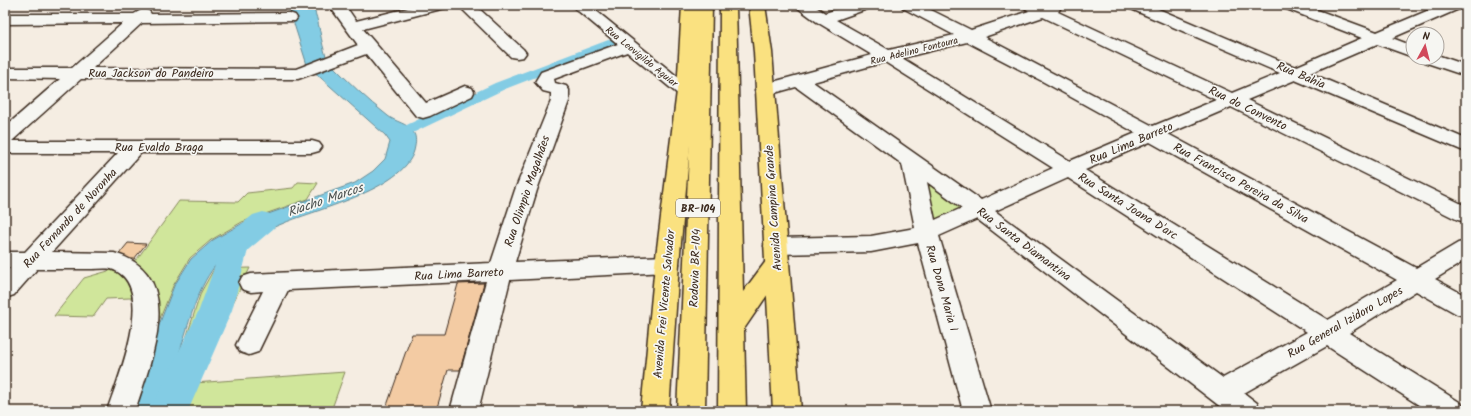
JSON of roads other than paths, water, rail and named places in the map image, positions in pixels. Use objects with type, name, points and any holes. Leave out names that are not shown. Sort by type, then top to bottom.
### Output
[{"type":"main road","name":"Avenida Frei Vicente Salvador","points":[[654,411],[667,264],[686,91],[690,5]]},
{"type":"main road","name":"Rodovia BR-104","points":[[691,411],[704,5]]},
{"type":"main road","name":"BR-104","points":[[728,5],[732,411]]},
{"type":"main road","name":"Avenida Campina Grande","points":[[758,5],[763,52],[764,90],[787,411]]},
{"type":"main road","points":[[731,328],[776,254]]},
{"type":"street","points":[[5,137],[153,5]]},
{"type":"street","points":[[336,5],[352,28],[423,112],[465,92]]},
{"type":"street","points":[[352,28],[438,5]]},
{"type":"street","points":[[466,5],[517,54]]},
{"type":"street","name":"Rua Leovigildo Aguiar","points":[[579,5],[686,91]]},
{"type":"street","name":"Rua Santa Joana D'arc","points":[[802,5],[1069,169],[1450,411]]},
{"type":"street","points":[[823,19],[864,5]]},
{"type":"street","name":"Rua Francisco Pereira da Silva","points":[[909,5],[1048,77],[1466,307]]},
{"type":"street","name":"Rua Adelino Fontoura","points":[[764,90],[887,56],[967,36],[1036,9],[1062,5]]},
{"type":"street","name":"Rua Bahia","points":[[1135,5],[1466,146]]},
{"type":"street","points":[[1290,5],[1384,36],[1405,41]]},
{"type":"street","points":[[1311,5],[1384,36],[1405,48]]},
{"type":"street","name":"Rua Lima Barreto","points":[[776,254],[871,244],[927,233],[1069,169],[1455,5]]},
{"type":"street","name":"Rua do Convento","points":[[1036,9],[1232,100],[1466,215]]},
{"type":"street","points":[[5,19],[289,18]]},
{"type":"street","name":"Rua Olimpio Magalhães","points":[[464,411],[500,272],[526,190],[560,101],[560,90],[549,87],[544,82],[547,76],[629,46]]},
{"type":"street","name":"Rua Jackson do Pandeiro","points":[[5,72],[298,74],[369,47]]},
{"type":"street","points":[[1445,55],[1466,63]]},
{"type":"street","points":[[1445,63],[1466,71]]},
{"type":"street","name":"Rua Santa Diamantina","points":[[799,80],[912,164],[978,209],[1247,411]]},
{"type":"street","name":"Rua Evaldo Braga","points":[[5,147],[312,147]]},
{"type":"street","name":"Rua Fernando de Noronha","points":[[5,289],[135,147]]},
{"type":"street","name":"Rua Dona Maria I","points":[[912,164],[927,233],[978,411]]},
{"type":"street","name":"Rua General Izidoro Lopes","points":[[1221,392],[1328,333],[1418,280],[1466,249]]},
{"type":"street","points":[[5,260],[114,261],[128,267],[138,278],[146,295],[141,342],[121,411]]},
{"type":"street","name":"Rua Lima Barreto","points":[[251,284],[667,264]]},
{"type":"street","points":[[249,345],[280,282]]},
{"type":"water","points":[[288,5],[312,5],[317,18],[327,59],[308,68]]},
{"type":"water","points":[[330,63],[380,110],[411,129],[415,135],[416,143],[409,161],[397,174],[380,185],[339,204],[299,217],[262,232],[240,243],[228,252],[219,261],[205,281],[195,303],[173,374],[167,411],[132,411],[147,356],[174,286],[191,259],[213,240],[243,223],[355,183],[373,171],[385,159],[390,142],[385,135],[312,70]]},
{"type":"waterway","points":[[397,135],[500,86],[611,43]]},
{"type":"waterway","name":"Riacho Marcos","points":[[169,411],[216,310],[234,246],[263,222]]}]
